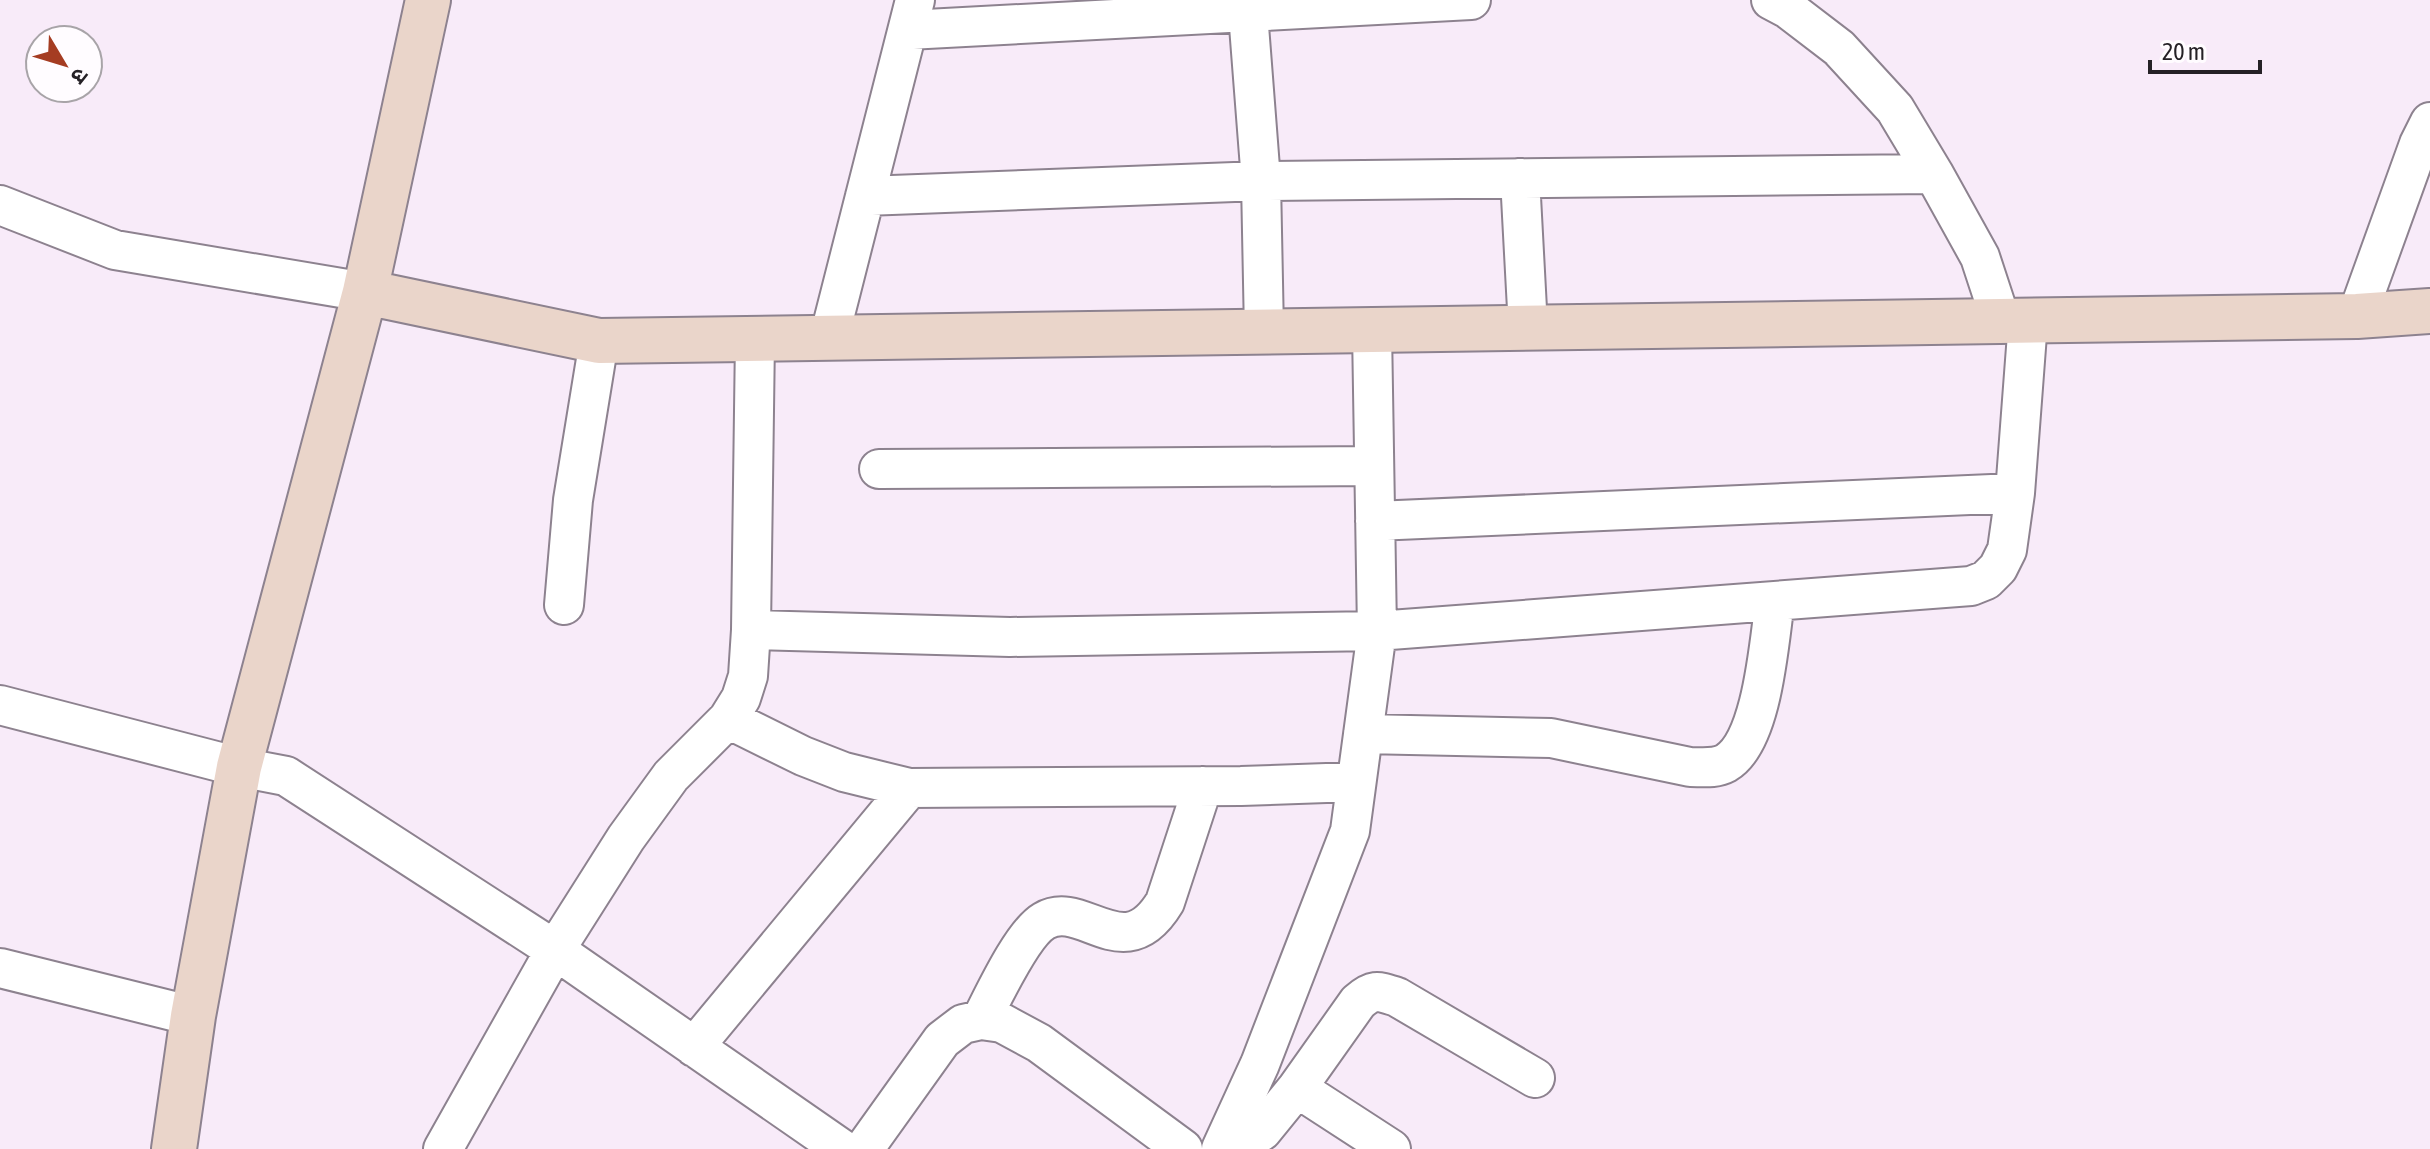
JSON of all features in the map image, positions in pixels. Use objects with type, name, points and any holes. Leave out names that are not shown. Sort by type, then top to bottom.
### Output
[{"type":"street","points":[[174,1149],[193,1016],[239,767],[365,292],[428,0]]},
{"type":"street","points":[[829,338],[912,15],[1471,0]]},
{"type":"street","points":[[751,630],[1010,637],[1377,631],[1971,586],[1986,580],[1998,568],[2007,550],[2015,493],[2015,321],[1895,109],[1839,48],[1788,9],[1771,0]]},
{"type":"street","points":[[1247,7],[1261,181],[1264,332]]},
{"type":"street","points":[[2357,316],[2419,144],[2430,122]]},
{"type":"street","points":[[865,196],[1261,181],[1934,174]]},
{"type":"street","points":[[1520,178],[1528,328]]},
{"type":"street","points":[[0,205],[115,250],[365,292],[599,341],[2357,316],[2430,311]]},
{"type":"street","points":[[1223,1145],[1260,1064],[1350,831],[1377,631],[1372,330]]},
{"type":"street","points":[[443,1149],[555,950],[626,838],[671,776],[728,719],[741,698],[748,676],[751,630],[755,338]]},
{"type":"street","points":[[564,605],[573,500],[599,341]]},
{"type":"street","points":[[879,469],[1374,466]]},
{"type":"street","points":[[1375,521],[2015,493]]},
{"type":"street","points":[[1363,734],[1551,738],[1690,767],[1713,768],[1728,762],[1741,748],[1758,713],[1775,601]]},
{"type":"street","points":[[0,705],[239,767],[286,776],[555,950],[842,1149]]},
{"type":"street","points":[[728,719],[803,756],[844,772],[909,788],[1355,782]]},
{"type":"street","points":[[981,1020],[1029,933],[1042,921],[1052,917],[1068,917],[1110,931],[1130,932],[1157,915],[1165,902],[1203,786]]},
{"type":"street","points":[[694,1047],[909,788]]},
{"type":"street","points":[[0,968],[193,1016]]},
{"type":"street","points":[[1223,1145],[1246,1141],[1262,1131],[1367,993],[1378,991],[1397,997],[1535,1078]]},
{"type":"street","points":[[864,1149],[942,1040],[963,1024],[981,1020],[1002,1023],[1039,1043],[1183,1149]]},
{"type":"street","points":[[1297,1088],[1391,1149]]}]
